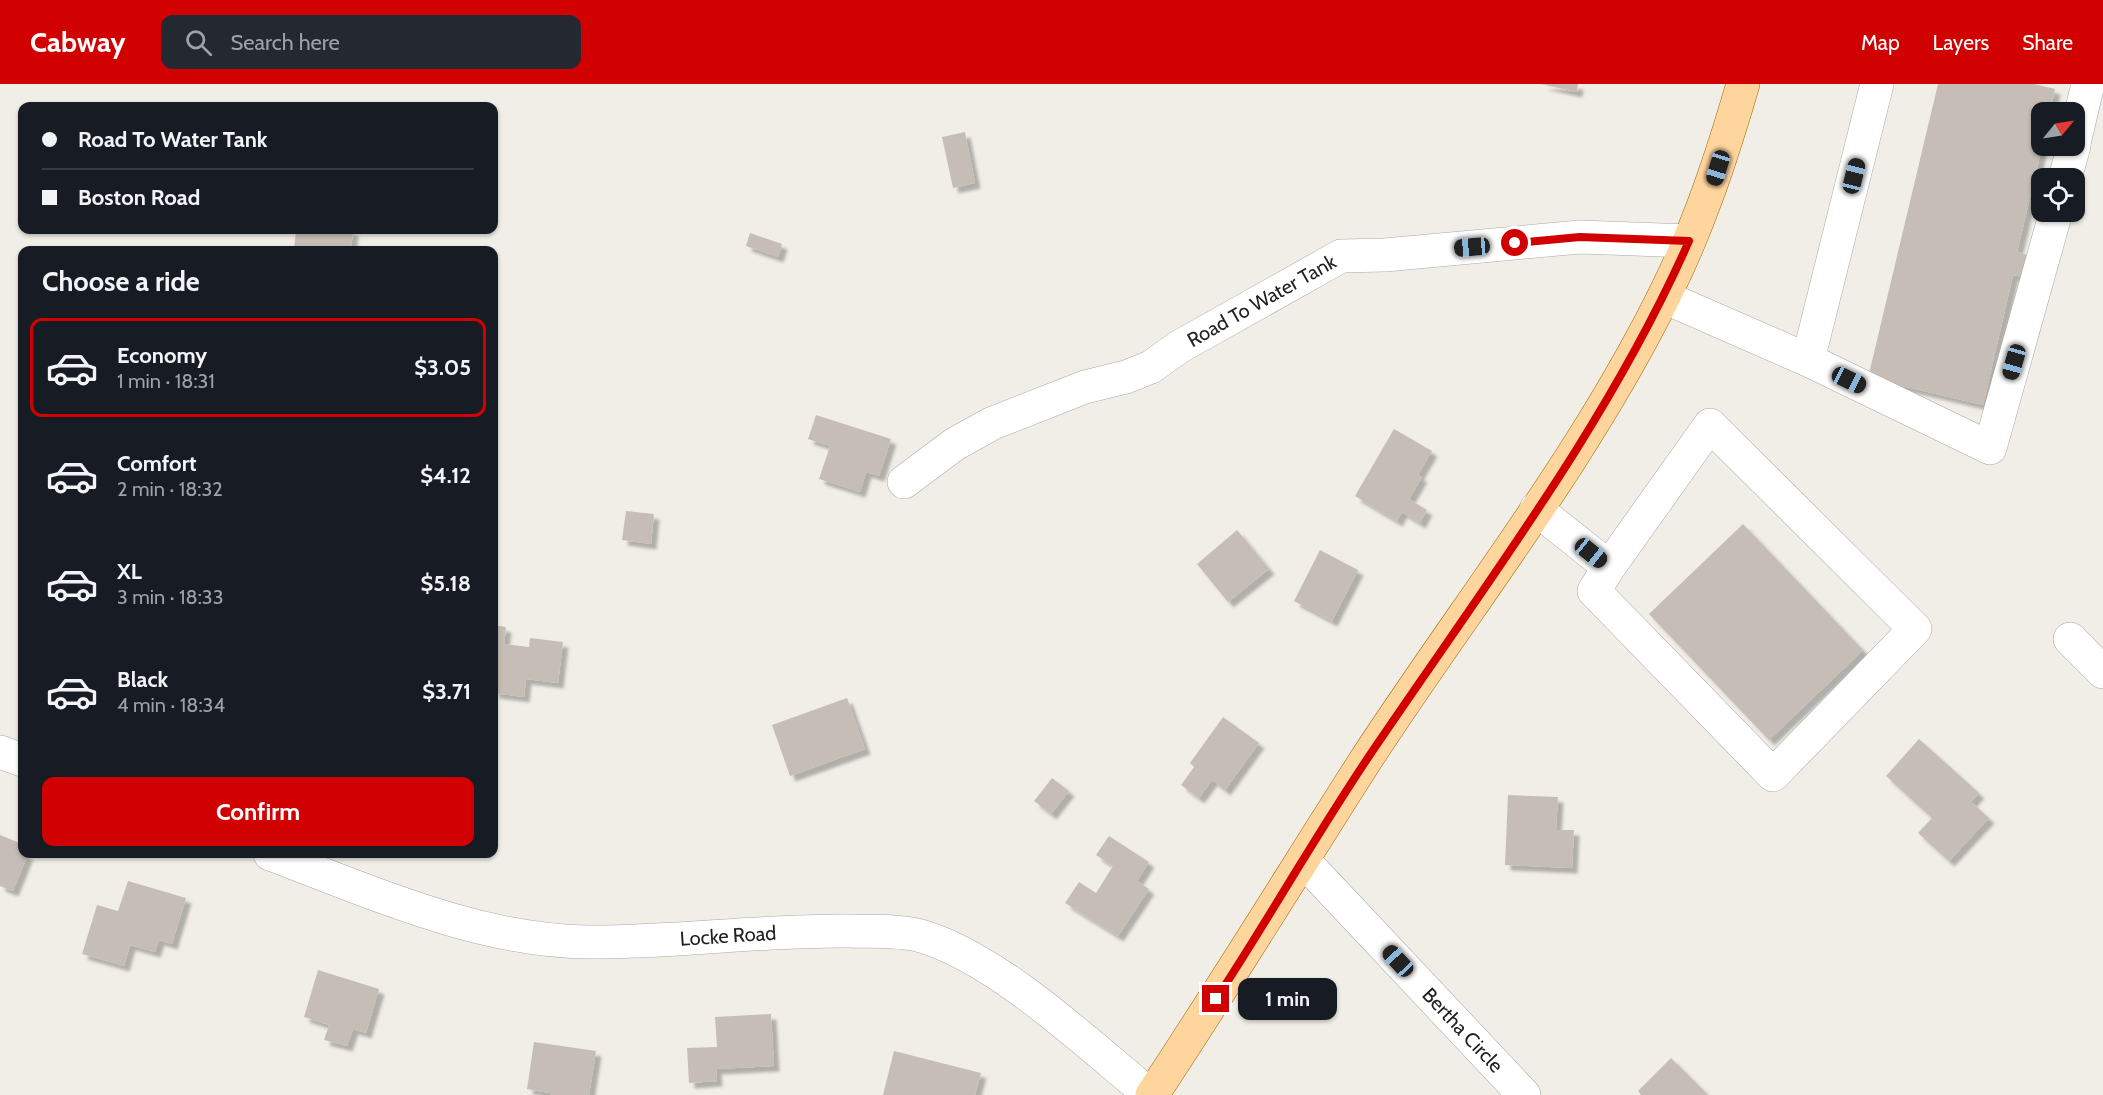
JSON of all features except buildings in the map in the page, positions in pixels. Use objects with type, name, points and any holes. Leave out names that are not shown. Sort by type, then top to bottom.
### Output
[{"type":"main road","points":[[1151,1095],[1304,861],[1366,761],[1597,418],[1664,297],[1712,189],[1743,84]]},
{"type":"street","points":[[1808,360],[1877,84]]},
{"type":"street","points":[[2084,102],[2088,84]]},
{"type":"street","points":[[1664,297],[1808,360],[1990,448],[2052,222]]},
{"type":"street","name":"Road To Water Tank","points":[[904,482],[955,444],[993,423],[1085,387],[1126,377],[1151,367],[1179,347],[1341,256],[1385,255],[1580,237],[1689,241]]},
{"type":"street","points":[[1710,425],[1916,628],[1773,775],[1594,591],[1609,567],[1710,425]]},
{"type":"street","points":[[1536,509],[1609,567]]},
{"type":"street","points":[[2070,639],[2103,672]]},
{"type":"street","points":[[0,752],[18,759]]},
{"type":"street","name":"Locke Road","points":[[281,858],[463,923],[518,936],[592,942],[805,930],[920,935],[969,956],[1017,989],[1151,1095]]},
{"type":"street","name":"Bertha Circle","points":[[1304,861],[1524,1095]]},
{"type":"route","points":[[1216,999],[1366,761],[1597,418],[1664,297],[1689,241],[1580,237],[1515,243]]}]
